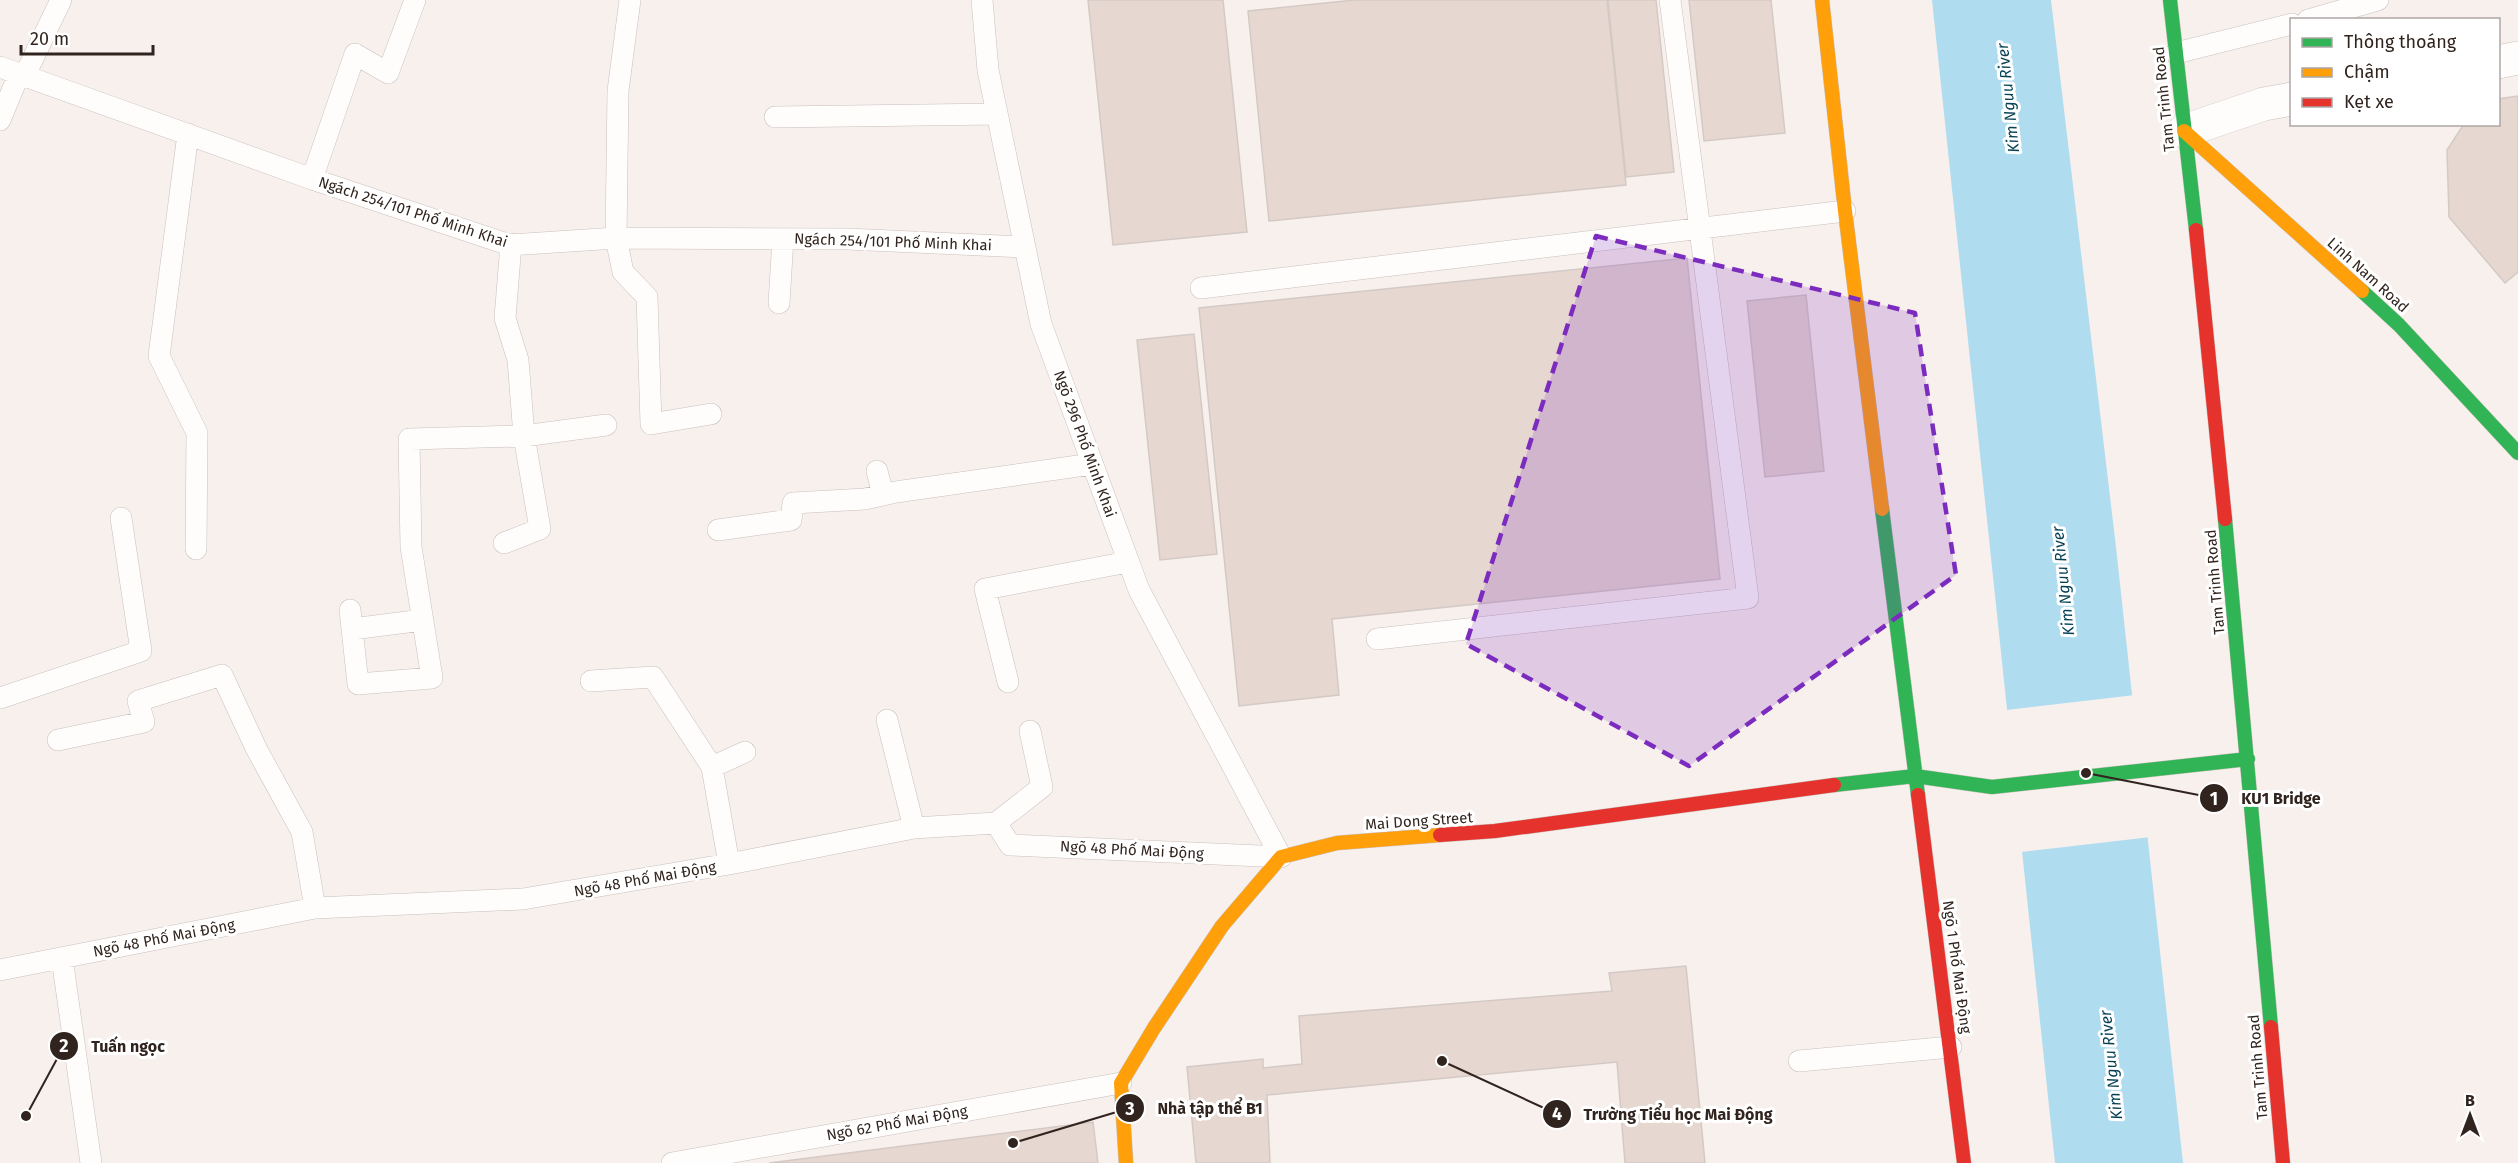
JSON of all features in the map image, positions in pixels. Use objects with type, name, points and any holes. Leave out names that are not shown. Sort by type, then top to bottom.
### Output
[{"type":"main road","points":[[1822,0],[1845,211],[1915,776]]},
{"type":"main road","name":"Tam Trinh Road","points":[[2170,0],[2212,371],[2283,1163]]},
{"type":"main road","name":"Linh Nam Road","points":[[2184,131],[2399,325],[2518,453]]},
{"type":"main road","name":"Mai Dong Street","points":[[1281,857],[1337,843],[1495,831],[1797,789],[1915,776],[1992,787],[2248,759]]},
{"type":"main road","name":"Ngõ 1 Phố Mai Động","points":[[1915,776],[1964,1163]]},
{"type":"main road","points":[[1126,1163],[1121,1083],[1154,1028],[1222,926],[1281,857]]},
{"type":"street","points":[[2500,62],[2518,58]]},
{"type":"street","points":[[2184,131],[2264,104],[2290,99]]},
{"type":"lane","points":[[0,120],[15,72],[61,0]]},
{"type":"lane","points":[[312,179],[355,54],[388,73],[415,0]]},
{"type":"lane","points":[[630,0],[618,91],[616,238],[623,272],[647,297],[651,424],[711,414]]},
{"type":"lane","name":"Ngõ 296 Phố Minh Khai","points":[[982,0],[988,70],[1041,324],[1138,590],[1281,857]]},
{"type":"lane","points":[[1377,639],[1748,598],[1670,0]]},
{"type":"lane","points":[[2315,18],[2378,0]]},
{"type":"lane","points":[[2176,53],[2290,24]]},
{"type":"lane","name":"Ngách 254/101 Phố Minh Khai","points":[[15,72],[312,179],[511,244],[616,238],[783,238],[908,240],[1025,247]]},
{"type":"lane","points":[[775,117],[997,114]]},
{"type":"lane","points":[[188,134],[159,356],[197,433],[196,549]]},
{"type":"lane","points":[[1201,288],[1845,211]]},
{"type":"lane","points":[[779,303],[783,238]]},
{"type":"lane","points":[[504,543],[540,529],[524,436],[518,360],[505,318],[511,244]]},
{"type":"lane","points":[[423,620],[351,619],[358,684],[432,678],[423,620],[411,547],[409,439],[524,436],[606,425]]},
{"type":"lane","points":[[718,530],[791,520],[793,503],[865,499],[1092,464]]},
{"type":"lane","points":[[877,471],[883,495]]},
{"type":"lane","points":[[0,698],[141,651],[121,518]]},
{"type":"lane","points":[[1008,682],[985,589],[1128,562]]},
{"type":"lane","points":[[58,740],[144,722],[138,701],[222,675],[257,750],[302,832],[315,908]]},
{"type":"lane","points":[[591,681],[654,677],[712,767],[729,864]]},
{"type":"lane","points":[[887,720],[914,828]]},
{"type":"lane","points":[[996,823],[1042,787],[1030,731]]},
{"type":"lane","points":[[712,767],[745,752]]},
{"type":"lane","name":"Ngõ 48 Phố Mai Động","points":[[0,970],[315,908],[523,899],[729,864],[914,828],[996,823],[1010,845],[1281,857]]},
{"type":"lane","points":[[62,958],[91,1163]]},
{"type":"lane","points":[[1799,1061],[1951,1047]]},
{"type":"lane","name":"Ngõ 62 Phố Mai Động","points":[[672,1163],[1121,1083]]},
{"type":"highlighted area","points":[[1596,236],[1915,313],[1956,575],[1689,766],[1466,644]]},
{"type":"water","name":"Kim Nguu River","points":[[1932,0],[2051,0],[2116,547],[2183,1163],[2055,1163]]},
{"type":"pier","points":[[2135,695],[2151,837],[2021,852],[2006,710]]},
{"type":"building","points":[[1088,0],[1223,0],[1247,232],[1113,245]]},
{"type":"building","points":[[1354,0],[1607,0],[1626,185],[1269,221],[1248,11]]},
{"type":"building","points":[[1608,0],[1656,0],[1674,172],[1626,177]]},
{"type":"building","points":[[1689,0],[1771,0],[1785,133],[1704,141]]},
{"type":"building","points":[[2518,96],[2518,272],[2505,283],[2449,217],[2447,150],[2463,126],[2500,126],[2500,99]]},
{"type":"building","points":[[1687,258],[1720,579],[1332,619],[1339,695],[1239,706],[1199,308]]},
{"type":"building","points":[[1806,295],[1824,471],[1765,477],[1747,301]]},
{"type":"building","points":[[1194,334],[1217,554],[1160,560],[1137,340]]},
{"type":"building","points":[[1686,966],[1705,1163],[1625,1163],[1617,1062],[1267,1095],[1270,1163],[1196,1163],[1187,1067],[1263,1059],[1263,1068],[1302,1064],[1299,1016],[1612,991],[1609,973]]},
{"type":"building","points":[[1093,1122],[1098,1163],[769,1163]]},
{"type":"traffic: fast","points":[[2170,0],[2196,230]]},
{"type":"traffic: fast","points":[[2362,291],[2399,325],[2518,453]]},
{"type":"traffic: fast","points":[[1882,509],[1918,795]]},
{"type":"traffic: fast","points":[[2225,519],[2271,1027]]},
{"type":"traffic: fast","points":[[1834,785],[1915,776],[1992,787],[2248,759]]},
{"type":"traffic: slow","points":[[1822,0],[1845,211],[1882,509]]},
{"type":"traffic: slow","points":[[2184,131],[2362,291]]},
{"type":"traffic: slow","points":[[1126,1163],[1121,1083],[1154,1028],[1222,926],[1281,857],[1337,843],[1440,835]]},
{"type":"traffic: jam","points":[[2196,230],[2225,519]]},
{"type":"traffic: jam","points":[[1440,835],[1495,831],[1834,785]]},
{"type":"traffic: jam","points":[[1918,795],[1964,1163]]},
{"type":"traffic: jam","points":[[2271,1027],[2283,1163]]},
{"type":"place","name":"KU1 Bridge","points":[[2086,773]]},
{"type":"place","name":"Trường Tiểu học Mai Động","points":[[1442,1061]]},
{"type":"place","name":"Tuấn ngọc","points":[[26,1116]]},
{"type":"place","name":"Nhà tập thể B1","points":[[1013,1143]]}]
